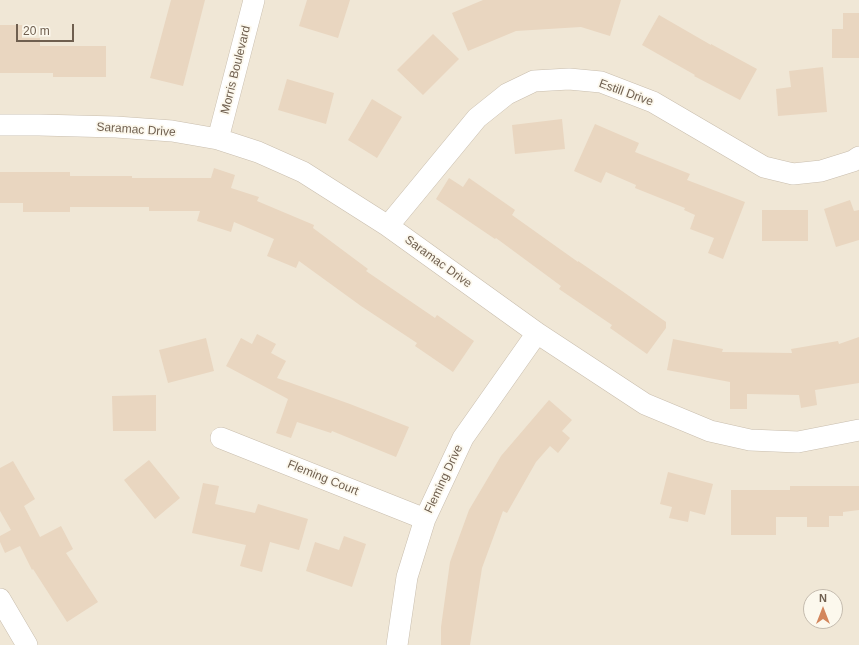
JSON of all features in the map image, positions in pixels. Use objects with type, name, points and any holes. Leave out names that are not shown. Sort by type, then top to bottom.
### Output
[{"type":"street","name":"Morris Boulevard","points":[[218,139],[254,0]]},
{"type":"street","name":"Estill Drive","points":[[388,226],[477,118],[507,94],[534,81],[569,78],[601,82],[653,102],[764,167],[793,174],[821,171],[853,161],[859,156]]},
{"type":"street","name":"Saramac Drive","points":[[0,125],[39,125],[172,131],[218,139],[258,152],[303,172],[388,226],[537,333],[645,404],[710,431],[750,440],[798,442],[859,430]]},
{"type":"street","name":"Fleming Drive","points":[[397,645],[407,577],[425,519],[463,438],[537,333]]},
{"type":"street","name":"Fleming Court","points":[[221,438],[425,519]]},
{"type":"street","points":[[0,599],[27,645]]},
{"type":"shaded area","points":[[0,0],[859,0],[859,645],[0,645]]},
{"type":"building","points":[[171,0],[205,0],[183,86],[150,78]]},
{"type":"building","points":[[307,0],[350,0],[338,38],[299,26]]},
{"type":"building","points":[[483,0],[621,0],[610,36],[581,27],[516,31],[468,51],[452,13]]},
{"type":"building","points":[[843,13],[859,13],[859,58],[832,58],[832,29],[843,29]]},
{"type":"building","points":[[659,15],[757,69],[740,100],[694,76],[695,75],[642,45]]},
{"type":"building","points":[[0,25],[22,25],[22,38],[40,38],[40,46],[106,46],[106,77],[53,77],[53,73],[0,73]]},
{"type":"building","points":[[433,34],[459,59],[423,95],[397,70]]},
{"type":"building","points":[[823,67],[827,112],[778,116],[776,89],[791,87],[789,71]]},
{"type":"building","points":[[287,79],[334,93],[326,124],[278,110]]},
{"type":"building","points":[[372,99],[402,117],[377,158],[348,140]]},
{"type":"building","points":[[562,119],[565,149],[515,154],[512,125]]},
{"type":"building","points":[[595,124],[639,143],[635,152],[690,174],[687,180],[745,202],[723,259],[708,253],[714,238],[690,229],[695,215],[684,210],[685,208],[635,188],[636,185],[606,172],[601,183],[574,171]]},
{"type":"building","points":[[214,168],[235,175],[231,188],[259,197],[257,201],[314,225],[313,228],[368,269],[366,271],[435,318],[437,315],[474,341],[453,372],[415,346],[417,343],[361,306],[299,261],[296,268],[267,256],[274,239],[234,222],[231,232],[197,221],[200,211],[149,211],[149,207],[70,207],[70,212],[23,212],[23,203],[0,203],[0,172],[70,172],[70,176],[132,176],[132,178],[211,178]]},
{"type":"building","points":[[449,178],[463,187],[469,178],[515,210],[512,215],[666,322],[666,328],[647,354],[610,328],[612,325],[559,289],[561,286],[496,238],[495,239],[436,199]]},
{"type":"building","points":[[850,200],[854,211],[859,210],[859,240],[836,247],[824,209]]},
{"type":"building","points":[[762,210],[808,210],[808,241],[762,241]]},
{"type":"building","points":[[257,334],[276,344],[271,353],[286,361],[277,378],[409,427],[396,457],[332,431],[331,433],[297,422],[291,438],[276,433],[288,399],[226,366],[241,338],[252,344]]},
{"type":"building","points":[[859,337],[859,383],[815,390],[817,405],[801,408],[799,395],[747,394],[747,409],[730,409],[730,382],[667,370],[673,339],[723,349],[722,352],[792,353],[791,349],[838,341],[839,344]]},
{"type":"building","points":[[206,338],[214,371],[168,383],[159,350]]},
{"type":"building","points":[[156,395],[156,431],[113,431],[112,396]]},
{"type":"building","points":[[549,400],[572,420],[562,431],[570,438],[558,453],[550,446],[536,462],[507,513],[503,511],[482,568],[470,645],[441,645],[441,627],[450,562],[469,510],[501,456]]},
{"type":"building","points":[[149,460],[180,498],[155,519],[124,480]]},
{"type":"building","points":[[13,461],[35,499],[24,506],[40,537],[61,526],[73,549],[66,553],[98,602],[67,622],[33,569],[32,570],[20,546],[5,553],[0,542],[0,536],[11,530],[0,511],[0,468]]},
{"type":"building","points":[[668,472],[713,484],[705,515],[690,511],[688,522],[669,518],[672,507],[660,504]]},
{"type":"building","points":[[203,483],[219,486],[215,504],[255,513],[258,504],[308,519],[299,550],[270,542],[262,572],[240,566],[246,545],[192,533]]},
{"type":"building","points":[[790,486],[859,486],[859,510],[843,512],[843,516],[829,516],[829,527],[807,527],[807,517],[776,517],[776,535],[731,535],[731,490],[790,490]]},
{"type":"building","points":[[344,536],[366,544],[352,587],[306,571],[315,542],[339,550]]}]
